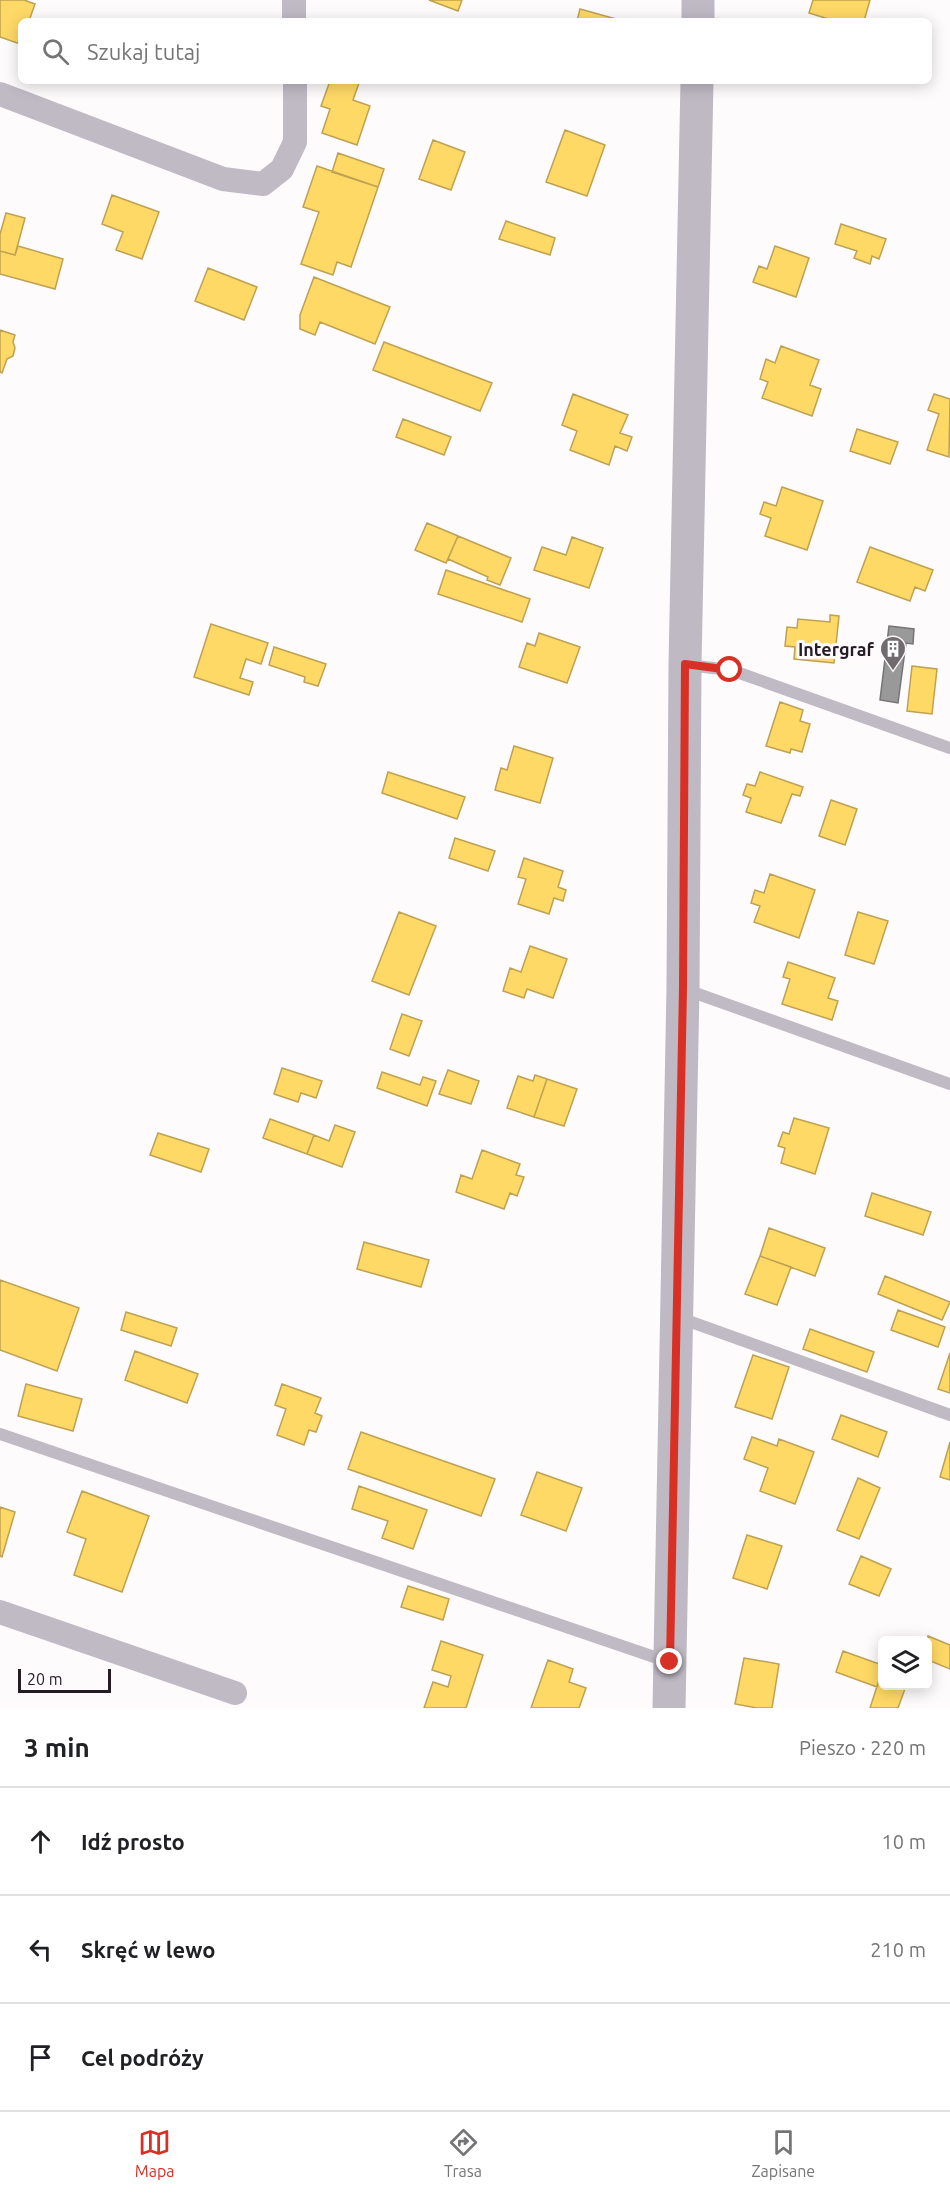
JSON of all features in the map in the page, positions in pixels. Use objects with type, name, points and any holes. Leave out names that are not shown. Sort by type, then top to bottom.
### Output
[{"type":"street","points":[[294,0],[294,18]]},
{"type":"street","points":[[698,0],[698,18]]},
{"type":"street","points":[[0,94],[223,179],[263,184],[282,170],[296,142],[295,84]]},
{"type":"street","points":[[674,1707],[670,1662],[683,988],[685,664],[696,84]]},
{"type":"street","points":[[0,1612],[235,1694]]},
{"type":"lane","points":[[685,664],[730,670],[950,748]]},
{"type":"lane","points":[[683,988],[950,1084]]},
{"type":"lane","points":[[676,1316],[950,1415]]},
{"type":"lane","points":[[0,1434],[670,1662]]},
{"type":"building: Mieszkania","points":[[0,0],[24,0],[35,4],[30,18],[18,18],[18,43],[0,37]]},
{"type":"building: Mieszkania","points":[[429,0],[462,0],[458,11]]},
{"type":"building: Mieszkania","points":[[813,0],[870,0],[865,18],[825,18],[809,13]]},
{"type":"building: Mieszkania","points":[[580,9],[612,18],[578,18]]},
{"type":"building: Mieszkania","points":[[329,84],[359,84],[353,100],[370,106],[357,145],[322,133],[330,109],[321,106]]},
{"type":"building: Mieszkania","points":[[565,130],[605,145],[587,196],[546,182]]},
{"type":"building: Mieszkania","points":[[433,140],[465,152],[451,190],[419,179]]},
{"type":"building: Mieszkania","points":[[338,153],[384,169],[378,187],[332,172]]},
{"type":"building: Mieszkania","points":[[317,166],[378,187],[351,267],[337,262],[333,275],[301,264],[319,212],[303,207]]},
{"type":"building: Mieszkania","points":[[112,195],[159,212],[142,259],[116,250],[123,232],[102,224]]},
{"type":"building: Mieszkania","points":[[6,213],[25,218],[15,255],[0,251],[0,234]]},
{"type":"building: Mieszkania","points":[[506,221],[555,238],[550,255],[499,239]]},
{"type":"building: Mieszkania","points":[[841,224],[886,239],[879,259],[872,256],[870,264],[854,258],[857,251],[835,244]]},
{"type":"building: Mieszkania","points":[[18,246],[63,259],[55,289],[0,274],[0,251],[15,255]]},
{"type":"building: Mieszkania","points":[[775,246],[809,258],[796,297],[753,282],[759,266],[767,269]]},
{"type":"building: Mieszkania","points":[[208,268],[257,287],[244,320],[195,301]]},
{"type":"building: Mieszkania","points":[[314,277],[390,307],[375,344],[320,322],[315,335],[300,329],[300,315]]},
{"type":"building: Mieszkania","points":[[0,330],[15,335],[13,356],[7,359],[2,373],[0,372]]},
{"type":"building: Mieszkania","points":[[384,342],[492,383],[480,411],[373,370]]},
{"type":"building: Mieszkania","points":[[781,346],[819,360],[810,385],[821,389],[812,416],[762,398],[768,382],[760,379],[766,359],[775,363]]},
{"type":"building: Mieszkania","points":[[573,394],[628,415],[620,433],[632,437],[627,451],[615,446],[609,465],[570,450],[577,431],[562,425]]},
{"type":"building: Mieszkania","points":[[934,394],[950,399],[949,457],[927,450],[939,414],[928,410]]},
{"type":"building: Mieszkania","points":[[403,419],[451,437],[444,455],[396,437]]},
{"type":"building: Mieszkania","points":[[857,429],[898,442],[890,464],[850,451]]},
{"type":"building: Mieszkania","points":[[782,487],[823,501],[807,550],[765,536],[771,518],[760,514],[764,502],[776,506]]},
{"type":"building: Mieszkania","points":[[427,523],[458,536],[446,563],[415,550]]},
{"type":"building: Mieszkania","points":[[458,536],[511,558],[500,585],[448,559]]},
{"type":"building: Mieszkania","points":[[572,537],[603,548],[589,588],[534,570],[542,547],[566,555]]},
{"type":"building: Mieszkania","points":[[870,547],[933,570],[925,591],[915,587],[910,601],[857,582]]},
{"type":"building: Mieszkania","points":[[446,570],[530,599],[522,622],[438,594]]},
{"type":"building: Mieszkania","points":[[830,615],[839,616],[834,663],[794,659],[795,647],[785,646],[787,627],[797,628],[798,619],[830,622]]},
{"type":"building: Mieszkania","points":[[211,624],[268,643],[261,664],[246,659],[240,678],[253,682],[249,695],[194,677]]},
{"type":"building: Mieszkania","points":[[539,633],[580,647],[567,683],[519,667],[527,643],[535,646]]},
{"type":"building: Mieszkania","points":[[274,647],[326,664],[318,686],[304,682],[305,677],[269,665]]},
{"type":"building: Mieszkania","points":[[912,666],[937,669],[932,714],[907,711]]},
{"type":"building: Mieszkania","points":[[780,702],[803,710],[800,721],[810,724],[802,752],[791,749],[790,753],[766,746]]},
{"type":"building: Mieszkania","points":[[514,746],[553,758],[540,803],[495,790],[501,768],[507,770]]},
{"type":"building: Mieszkania","points":[[388,772],[465,797],[457,819],[382,793]]},
{"type":"building: Mieszkania","points":[[760,772],[803,787],[800,796],[792,794],[781,823],[746,812],[751,798],[743,795],[747,784],[755,786]]},
{"type":"building: Mieszkania","points":[[831,800],[857,809],[845,845],[819,836]]},
{"type":"building: Mieszkania","points":[[455,838],[495,851],[488,871],[449,858]]},
{"type":"building: Mieszkania","points":[[524,858],[563,871],[558,887],[566,890],[563,901],[554,898],[549,914],[518,904],[526,879],[518,877]]},
{"type":"building: Mieszkania","points":[[770,874],[815,890],[799,938],[754,922],[760,906],[751,903],[755,890],[764,893]]},
{"type":"building: Mieszkania","points":[[399,912],[436,926],[409,995],[372,981]]},
{"type":"building: Mieszkania","points":[[858,912],[888,921],[874,964],[845,955]]},
{"type":"building: Mieszkania","points":[[530,946],[567,959],[553,998],[527,989],[524,998],[503,991],[510,968],[521,972]]},
{"type":"building: Mieszkania","points":[[788,962],[835,978],[828,998],[838,1001],[832,1020],[782,1004],[790,979],[783,977]]},
{"type":"building: Mieszkania","points":[[402,1014],[422,1021],[409,1056],[390,1049]]},
{"type":"building: Mieszkania","points":[[282,1068],[322,1081],[316,1098],[301,1093],[298,1102],[274,1094]]},
{"type":"building: Mieszkania","points":[[448,1070],[479,1081],[471,1104],[439,1094]]},
{"type":"building: Mieszkania","points":[[382,1072],[420,1085],[423,1077],[436,1081],[427,1106],[377,1088]]},
{"type":"building: Mieszkania","points":[[535,1075],[547,1079],[534,1117],[507,1108],[518,1076],[533,1081]]},
{"type":"building: Mieszkania","points":[[547,1079],[577,1089],[564,1126],[534,1117]]},
{"type":"building: Mieszkania","points":[[794,1118],[829,1128],[815,1174],[781,1163],[785,1148],[778,1146],[783,1132],[789,1134]]},
{"type":"building: Mieszkania","points":[[270,1119],[314,1135],[307,1154],[263,1138]]},
{"type":"building: Mieszkania","points":[[335,1125],[355,1132],[342,1167],[307,1154],[314,1135],[329,1141]]},
{"type":"building: Mieszkania","points":[[158,1133],[209,1149],[201,1172],[150,1155]]},
{"type":"building: Mieszkania","points":[[482,1150],[520,1164],[516,1175],[524,1177],[517,1196],[510,1193],[504,1209],[456,1192],[461,1175],[472,1179]]},
{"type":"building: Mieszkania","points":[[872,1193],[931,1212],[923,1235],[865,1216]]},
{"type":"building: Mieszkania","points":[[769,1228],[825,1248],[815,1276],[760,1256]]},
{"type":"building: Mieszkania","points":[[364,1242],[429,1260],[421,1287],[357,1269]]},
{"type":"building: Mieszkania","points":[[760,1256],[791,1267],[777,1305],[745,1294]]},
{"type":"building: Mieszkania","points":[[885,1276],[950,1302],[942,1320],[878,1294]]},
{"type":"building: Mieszkania","points":[[0,1280],[79,1308],[57,1371],[0,1350]]},
{"type":"building: Mieszkania","points":[[898,1310],[945,1327],[938,1347],[891,1330]]},
{"type":"building: Mieszkania","points":[[126,1312],[177,1328],[171,1346],[121,1330]]},
{"type":"building: Mieszkania","points":[[810,1329],[874,1352],[867,1372],[803,1349]]},
{"type":"building: Mieszkania","points":[[135,1351],[198,1374],[187,1403],[125,1380]]},
{"type":"building: Mieszkania","points":[[950,1353],[950,1393],[938,1389]]},
{"type":"building: Mieszkania","points":[[753,1355],[789,1367],[772,1419],[735,1407]]},
{"type":"building: Mieszkania","points":[[26,1384],[82,1399],[73,1431],[18,1416]]},
{"type":"building: Mieszkania","points":[[282,1384],[321,1398],[315,1413],[322,1416],[316,1432],[309,1430],[304,1445],[277,1435],[286,1409],[275,1405]]},
{"type":"building: Mieszkania","points":[[841,1415],[887,1432],[878,1457],[832,1439]]},
{"type":"building: Mieszkania","points":[[361,1432],[495,1479],[481,1516],[348,1469]]},
{"type":"building: Mieszkania","points":[[752,1437],[777,1446],[779,1439],[814,1452],[795,1504],[760,1491],[768,1468],[744,1459]]},
{"type":"building: Mieszkania","points":[[950,1442],[950,1480],[940,1477]]},
{"type":"building: Mieszkania","points":[[537,1472],[582,1488],[566,1531],[521,1515]]},
{"type":"building: Mieszkania","points":[[858,1478],[880,1488],[859,1539],[837,1530]]},
{"type":"building: Mieszkania","points":[[359,1486],[427,1510],[413,1549],[382,1538],[388,1521],[352,1509]]},
{"type":"building: Mieszkania","points":[[82,1491],[149,1516],[122,1592],[74,1575],[86,1539],[67,1532]]},
{"type":"building: Mieszkania","points":[[0,1507],[15,1512],[2,1557],[0,1556]]},
{"type":"building: Mieszkania","points":[[747,1535],[782,1546],[767,1589],[733,1578]]},
{"type":"building: Mieszkania","points":[[861,1556],[891,1569],[879,1596],[849,1584]]},
{"type":"building: Mieszkania","points":[[408,1586],[449,1599],[443,1620],[401,1607]]},
{"type":"building: Mieszkania","points":[[932,1638],[950,1645],[950,1669],[932,1662]]},
{"type":"building: Mieszkania","points":[[441,1641],[483,1655],[466,1708],[424,1708],[433,1682],[448,1687],[451,1676],[432,1670]]},
{"type":"building: Mieszkania","points":[[843,1651],[878,1664],[877,1687],[836,1672]]},
{"type":"building: Mieszkania","points":[[744,1658],[779,1664],[772,1708],[735,1704]]},
{"type":"building: Mieszkania","points":[[548,1660],[573,1669],[569,1682],[586,1688],[579,1708],[531,1708]]},
{"type":"building: Mieszkania","points":[[878,1683],[878,1690],[905,1690],[898,1708],[870,1708]]},
{"type":"building: Przemysł","name":"Intergraf","points":[[889,626],[914,629],[913,644],[906,643],[898,703],[880,700]]},
{"type":"place","name":"Intergraf","points":[[893,672]]},
{"type":"route","points":[[670,1662],[683,988],[685,664],[730,670]]}]
